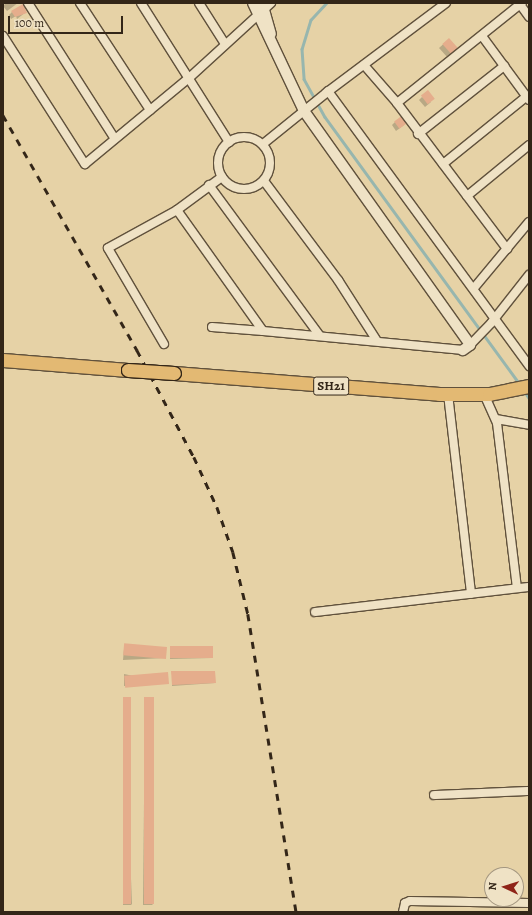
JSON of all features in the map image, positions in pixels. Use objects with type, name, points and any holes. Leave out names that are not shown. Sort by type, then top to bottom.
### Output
[{"type":"main road","name":"SH21","points":[[3,360],[448,394],[486,394],[529,386]]},
{"type":"street","points":[[28,3],[115,139]]},
{"type":"street","points":[[80,3],[150,110]]},
{"type":"street","points":[[141,3],[229,142]]},
{"type":"street","points":[[253,3],[264,7]]},
{"type":"street","points":[[263,144],[327,92],[446,3]]},
{"type":"street","points":[[397,103],[482,36],[520,3],[529,17]]},
{"type":"street","points":[[201,5],[226,44]]},
{"type":"street","points":[[3,36],[86,164],[188,78],[264,7]]},
{"type":"street","points":[[264,7],[271,38],[307,109],[467,347]]},
{"type":"street","points":[[443,164],[528,98],[482,36]]},
{"type":"street","points":[[364,65],[397,103],[418,134],[443,164],[507,250]]},
{"type":"street","points":[[418,134],[504,66]]},
{"type":"street","points":[[327,92],[447,256],[474,288],[493,320],[529,366]]},
{"type":"street","points":[[250,137],[263,144],[268,151],[270,166],[264,181],[250,189],[242,189],[228,183],[222,177],[218,162],[224,147],[229,142],[236,138],[250,137]]},
{"type":"street","points":[[467,196],[529,145]]},
{"type":"street","points":[[164,344],[108,248],[177,210],[209,185],[222,177]]},
{"type":"street","points":[[264,181],[338,280],[377,341]]},
{"type":"street","points":[[209,185],[320,336]]},
{"type":"street","points":[[177,210],[263,331]]},
{"type":"street","points":[[474,288],[529,222]]},
{"type":"street","points":[[212,327],[467,347],[493,320],[529,276]]},
{"type":"street","points":[[520,354],[529,356]]},
{"type":"street","points":[[448,394],[471,594]]},
{"type":"street","points":[[486,394],[496,419],[516,588]]},
{"type":"street","points":[[496,419],[529,425]]},
{"type":"street","points":[[315,612],[529,587]]},
{"type":"street","points":[[434,795],[529,792]]},
{"type":"street","points":[[403,912],[405,903],[410,901],[529,903]]},
{"type":"building","points":[[23,4],[27,13],[15,17],[11,11]]},
{"type":"building","points":[[449,38],[459,49],[452,55],[442,44]]},
{"type":"building","points":[[428,90],[435,99],[428,104],[421,96]]},
{"type":"building","points":[[403,115],[408,122],[399,129],[394,121]]},
{"type":"building","points":[[124,643],[167,647],[166,659],[123,655]]},
{"type":"building","points":[[170,646],[213,646],[213,658],[170,658]]},
{"type":"building","points":[[171,671],[215,671],[216,683],[172,685]]},
{"type":"building","points":[[168,672],[169,684],[125,688],[124,676]]},
{"type":"building","points":[[123,697],[131,697],[131,904],[123,904]]},
{"type":"building","points":[[144,697],[154,697],[154,904],[144,904]]},
{"type":"waterway","points":[[327,3],[311,20],[302,49],[304,79],[325,117],[520,384]]},
{"type":"waterway","points":[[525,392],[529,398]]},
{"type":"railway","points":[[3,115],[137,350],[194,457],[217,507],[233,552],[248,614],[296,912]]}]
